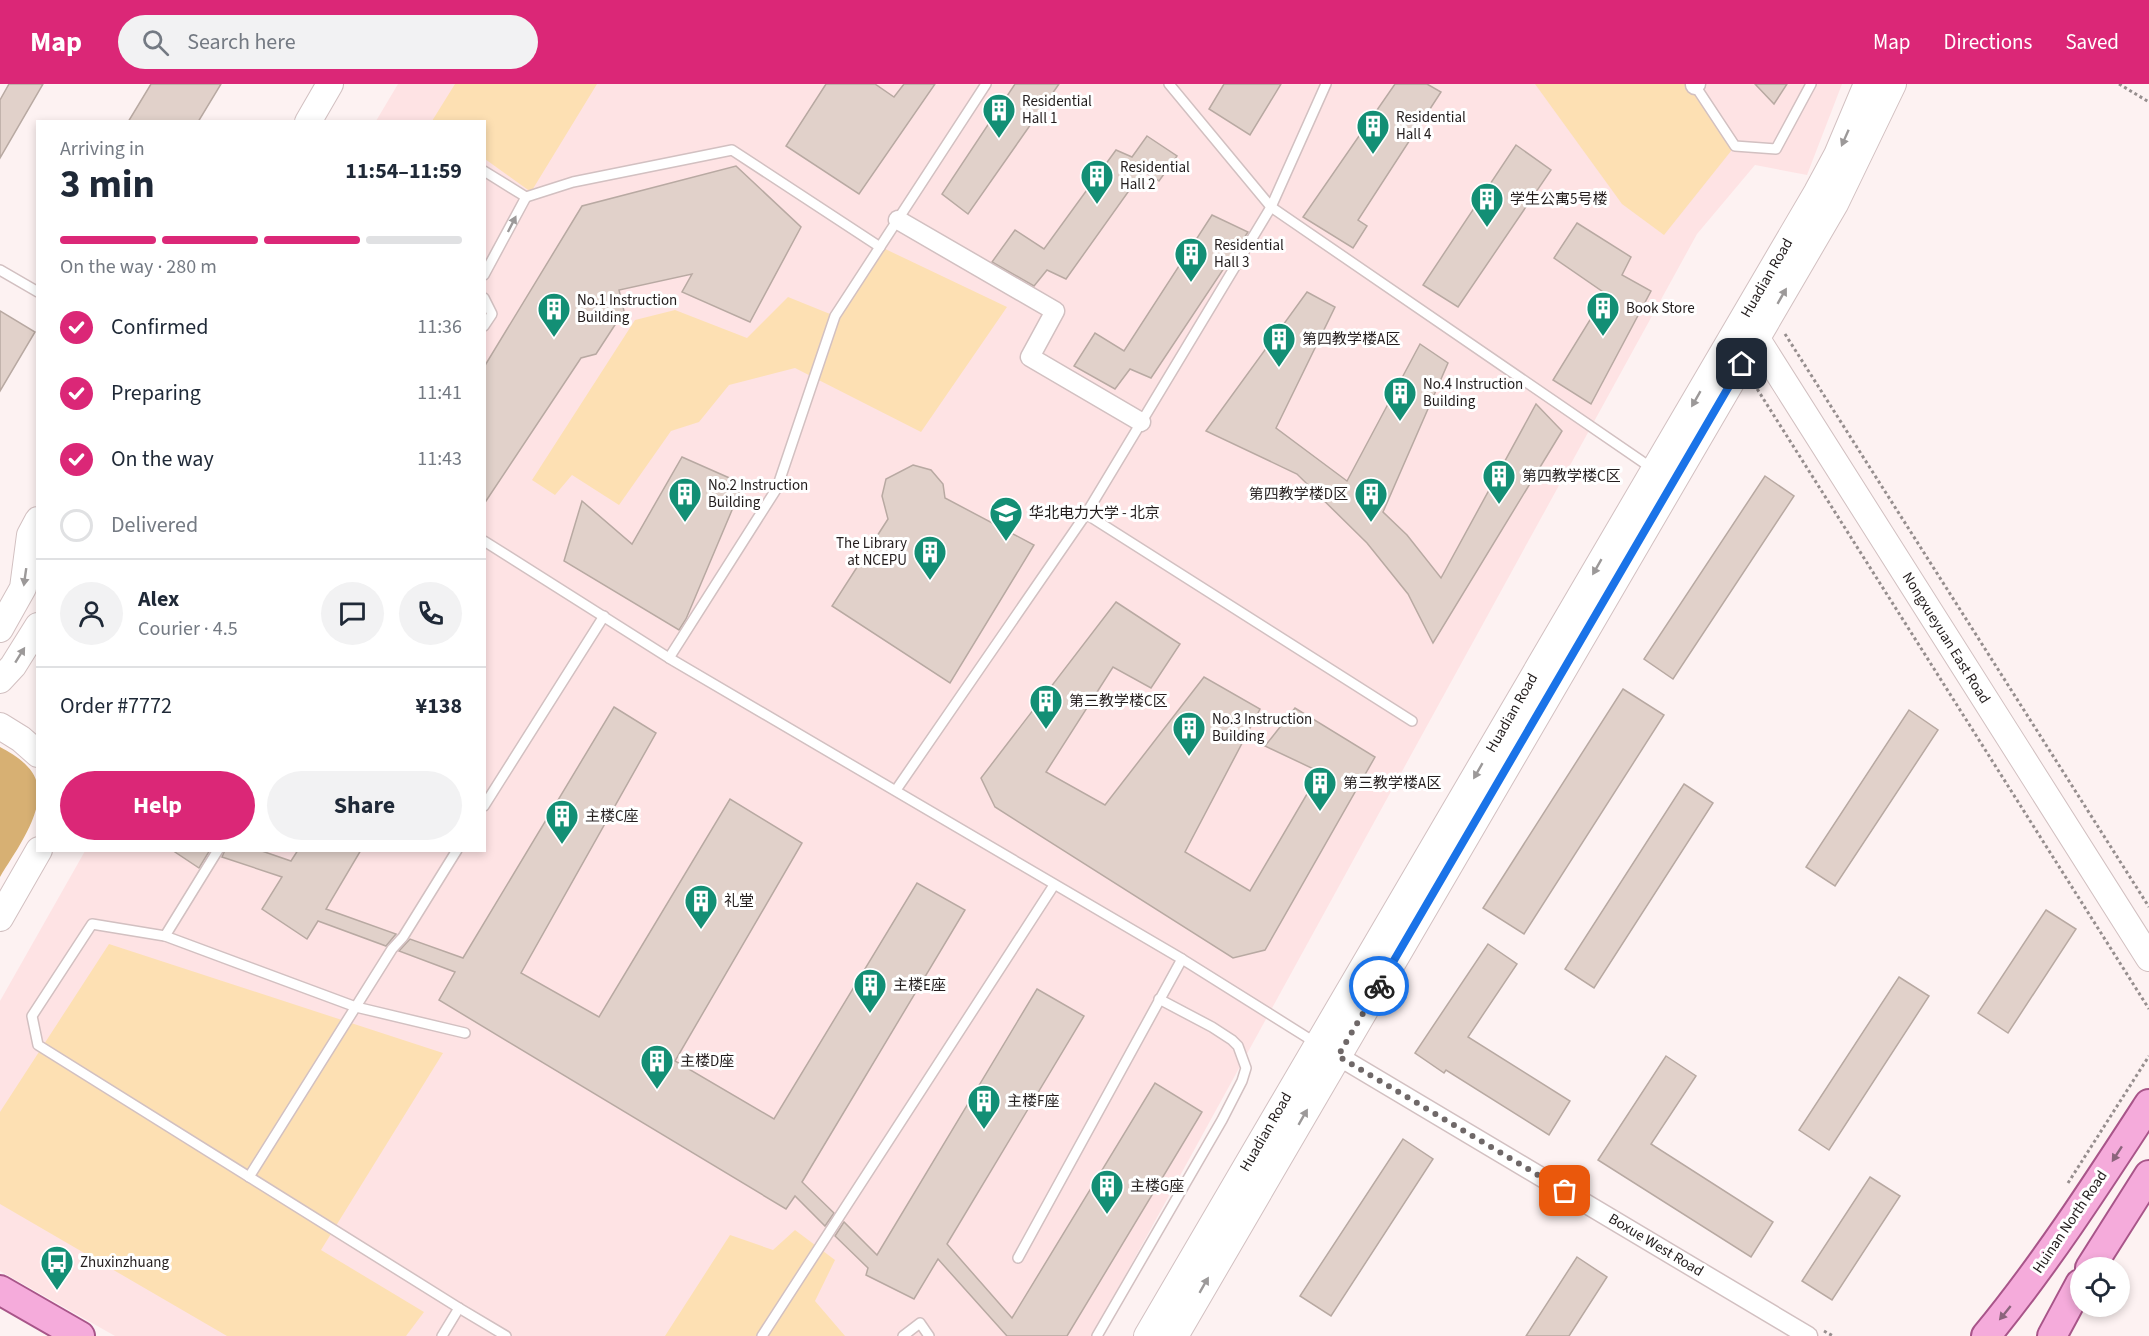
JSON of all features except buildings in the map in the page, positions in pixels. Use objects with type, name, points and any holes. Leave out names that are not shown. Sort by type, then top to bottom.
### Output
[{"type":"main road","name":"Huinan North Road","points":[[1986,1336],[2061,1239],[2149,1104]]},
{"type":"main road","points":[[2097,1257],[2149,1175]]},
{"type":"main road","points":[[0,1293],[80,1336]]},
{"type":"main road","points":[[2052,1336],[2070,1303]]},
{"type":"street","points":[[311,120],[330,84]]},
{"type":"street","name":"Huadian Road","points":[[1147,1336],[1328,1050],[1750,328],[1837,155],[1867,84]]},
{"type":"street","name":"Huadian Road","points":[[1750,328],[1835,204],[1893,84]]},
{"type":"street","points":[[898,220],[1055,312],[1030,357],[1142,422]]},
{"type":"street","name":"Nongxueyuan East Road","points":[[1750,328],[2149,958]]},
{"type":"street","points":[[0,628],[24,588],[30,535],[36,524]]},
{"type":"street","points":[[0,680],[13,666],[36,629]]},
{"type":"street","points":[[0,726],[21,739],[36,752]]},
{"type":"street","points":[[0,918],[38,852]]},
{"type":"street","name":"Huadian Road","points":[[1175,1336],[1328,1050]]},
{"type":"street","name":"Boxue West Road","points":[[1328,1050],[1808,1336]]},
{"type":"lane","points":[[669,658],[777,488],[835,316],[986,84]]},
{"type":"lane","points":[[1169,84],[1271,207],[1664,476]]},
{"type":"lane","points":[[896,790],[1086,514],[1271,207],[1326,84]]},
{"type":"lane","points":[[1695,84],[1735,146],[1776,149],[1810,84]]},
{"type":"lane","points":[[486,271],[526,197],[573,182],[732,150],[880,247]]},
{"type":"lane","points":[[486,172],[526,197]]},
{"type":"lane","points":[[0,270],[36,291]]},
{"type":"lane","points":[[486,302],[492,314],[486,323]]},
{"type":"lane","points":[[1086,514],[1412,722]]},
{"type":"lane","points":[[486,542],[669,658],[1182,959],[1328,1050]]},
{"type":"lane","points":[[486,803],[604,616]]},
{"type":"lane","points":[[165,936],[218,852]]},
{"type":"lane","points":[[249,1177],[456,852]]},
{"type":"lane","points":[[762,1336],[1054,885]]},
{"type":"lane","points":[[465,1033],[356,1007],[165,936],[92,924],[32,1016],[38,1045],[459,1308],[490,1332],[506,1336]]},
{"type":"lane","points":[[1018,1258],[1182,959]]},
{"type":"lane","points":[[1097,1336],[1222,1120],[1242,1081],[1246,1068],[1238,1046],[1232,1040],[1159,999]]},
{"type":"lane","points":[[442,1336],[459,1308]]},
{"type":"lane","points":[[903,1336],[920,1323],[929,1336]]},
{"type":"path","points":[[2119,84],[2149,102]]},
{"type":"path","points":[[1789,341],[2149,907]]},
{"type":"path","points":[[1758,390],[2149,1009]]},
{"type":"path","points":[[2066,1186],[2149,1056]]},
{"type":"shaded area","name":"华北电力大学 - 北京","points":[[398,84],[1842,84],[1807,175],[1755,165],[1697,234],[1092,1336],[115,1336],[0,1271],[0,1001],[84,852],[486,852],[486,120],[377,120]]},
{"type":"shaded area","points":[[455,84],[597,84],[531,192],[486,160],[486,120],[433,120]]},
{"type":"shaded area","points":[[1535,84],[1694,84],[1735,146],[1664,235],[1622,204]]},
{"type":"shaded area","points":[[881,247],[1007,307],[921,432],[795,368],[729,385],[699,422],[671,431],[619,505],[572,475],[555,495],[532,480],[635,320],[675,310],[747,338],[788,297],[835,316]]},
{"type":"shaded area","points":[[0,747],[18,758],[35,778],[36,810],[24,837],[0,877]]},
{"type":"shaded area","points":[[109,944],[443,1053],[321,1250],[424,1312],[406,1336],[227,1336],[0,1204],[0,1112]]},
{"type":"shaded area","points":[[795,1230],[835,1260],[815,1301],[845,1336],[665,1336],[730,1235],[773,1250]]},
{"type":"way so far","points":[[1379,986],[1338,1056],[1565,1191]]},
{"type":"place","name":"Residential Hall 1","points":[[999,139]]},
{"type":"place","name":"Residential Hall 4","points":[[1373,155]]},
{"type":"place","name":"Residential Hall 2","points":[[1097,205]]},
{"type":"place","name":"学生公寓5号楼","points":[[1487,228]]},
{"type":"place","name":"Residential Hall 3","points":[[1191,283]]},
{"type":"place","name":"Book Store","points":[[1603,337]]},
{"type":"place","name":"No.1 Instruction Building","points":[[554,338]]},
{"type":"place","name":"第四教学楼A区","points":[[1279,368]]},
{"type":"place","name":"No.4 Instruction Building","points":[[1400,422]]},
{"type":"place","name":"第四教学楼C区","points":[[1499,505]]},
{"type":"place","name":"No.2 Instruction Building","points":[[685,523]]},
{"type":"place","name":"第四教学楼D区","points":[[1371,523]]},
{"type":"place","name":"华北电力大学 - 北京","points":[[1006,542]]},
{"type":"place","name":"The Library at NCEPU","points":[[930,581]]},
{"type":"place","name":"第三教学楼C区","points":[[1046,730]]},
{"type":"place","name":"No.3 Instruction Building","points":[[1189,757]]},
{"type":"place","name":"第三教学楼A区","points":[[1320,812]]},
{"type":"place","name":"主楼C座","points":[[562,845]]},
{"type":"place","name":"礼堂","points":[[701,930]]},
{"type":"place","name":"主楼E座","points":[[870,1014]]},
{"type":"place","name":"主楼D座","points":[[657,1090]]},
{"type":"place","name":"主楼F座","points":[[984,1130]]},
{"type":"place","name":"主楼G座","points":[[1107,1215]]},
{"type":"place","name":"Zhuxinzhuang","points":[[57,1291]]},
{"type":"route","points":[[1379,986],[1742,364]]}]
